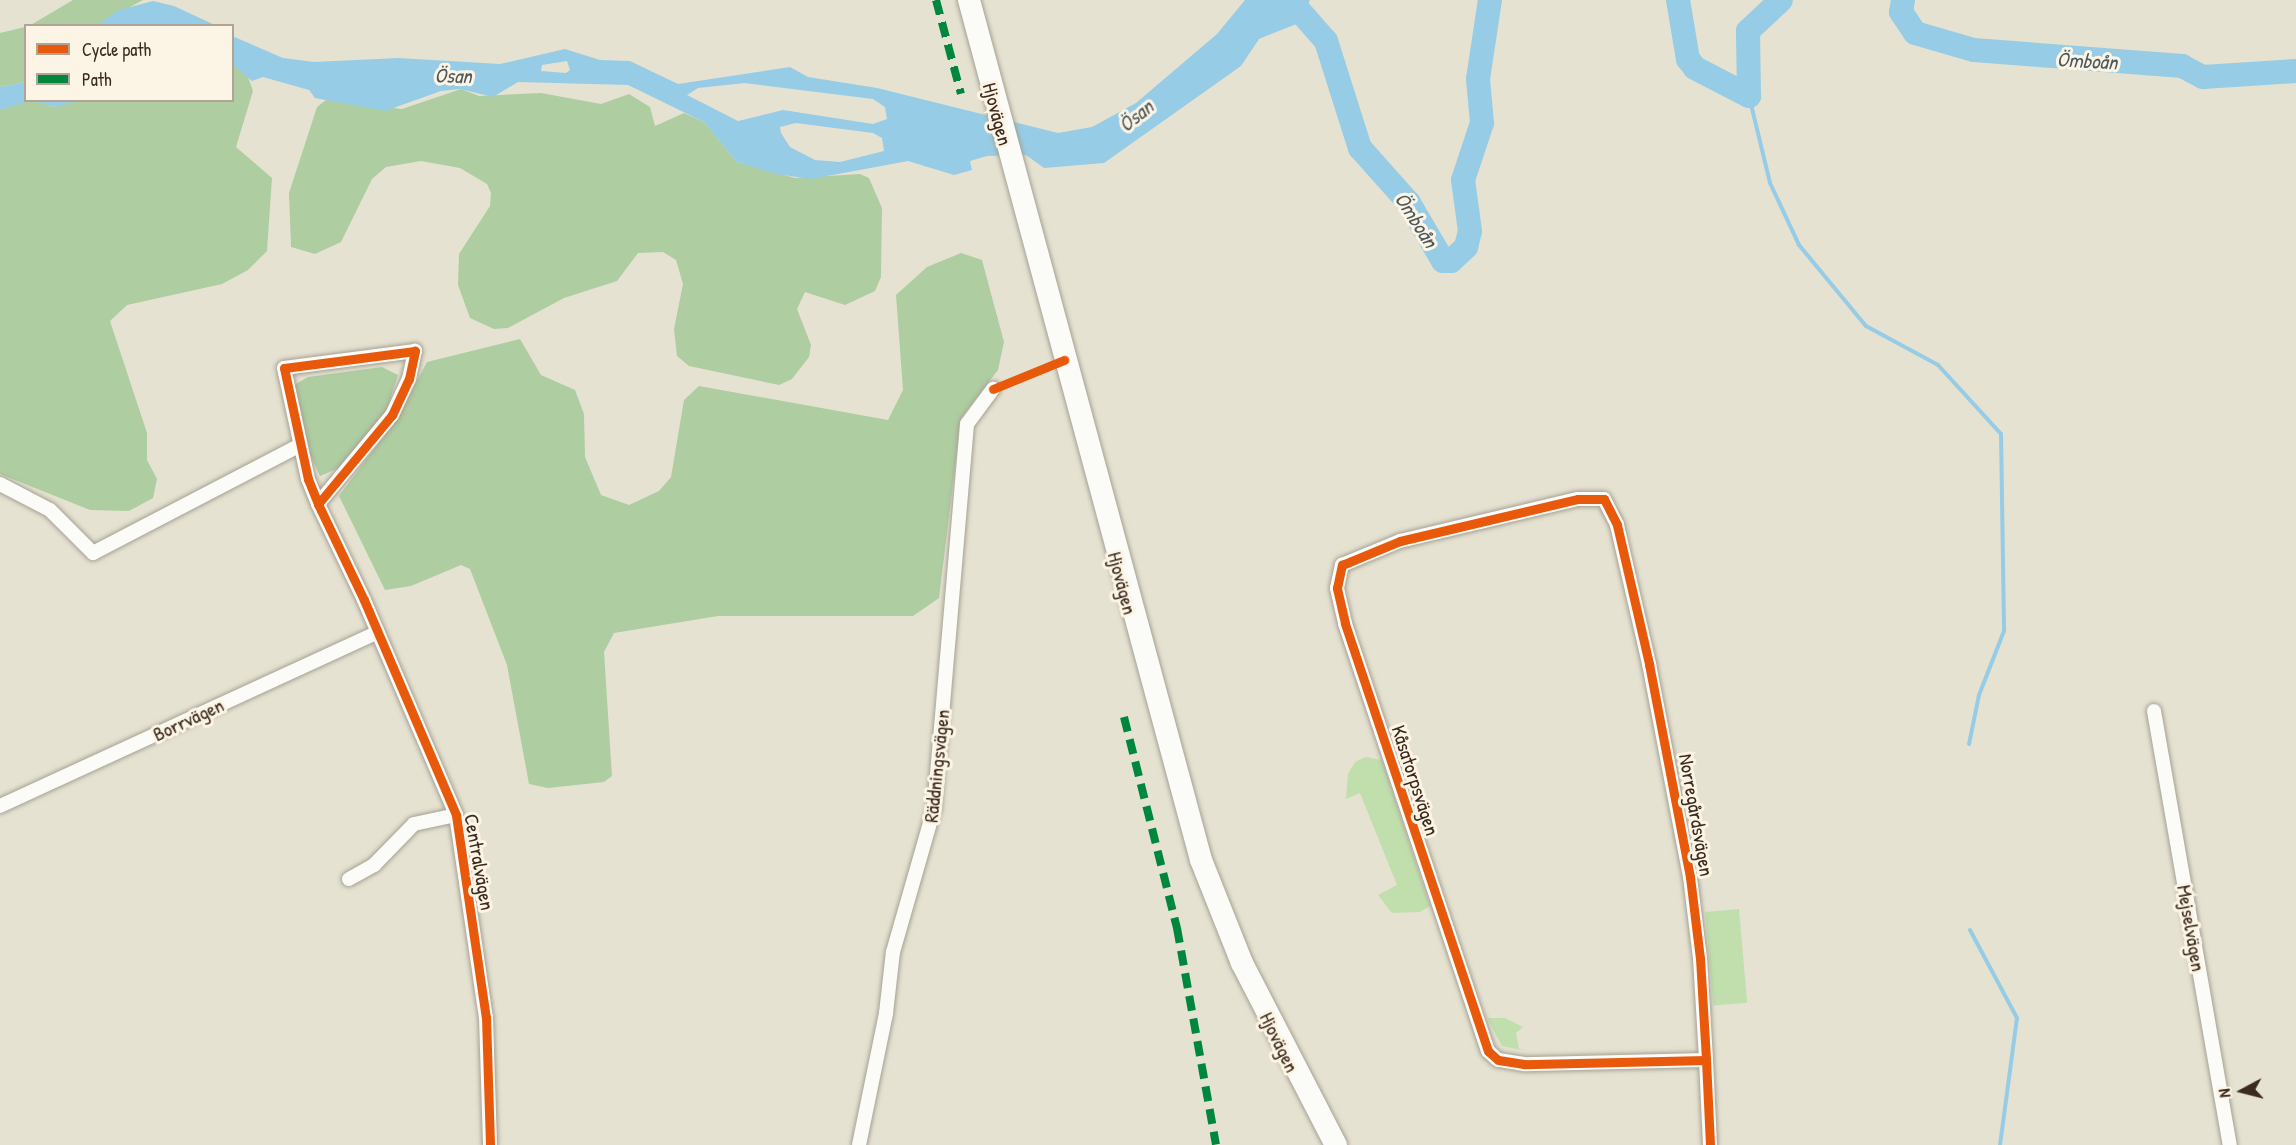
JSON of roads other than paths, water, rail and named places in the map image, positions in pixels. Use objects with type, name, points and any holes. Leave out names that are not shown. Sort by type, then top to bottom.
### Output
[{"type":"main road","name":"Hjovägen","points":[[969,0],[1017,185],[1201,860],[1246,973],[1336,1145]]},
{"type":"street","name":"Centralvägen","points":[[318,504],[392,415],[409,379],[415,351],[284,368],[297,447],[318,504],[456,815],[486,1017],[490,1145]]},
{"type":"street","name":"Räddningsvägen","points":[[859,1145],[893,952],[934,809],[967,424],[993,389]]},
{"type":"street","points":[[0,484],[50,510],[93,553],[297,447]]},
{"type":"street","name":"Kåsatorpsvägen","points":[[1604,499],[1578,499],[1400,541],[1342,565],[1337,588],[1488,1051],[1498,1060],[1524,1064],[1706,1060]]},
{"type":"street","name":"Norregårdsvägen","points":[[1604,499],[1617,525],[1669,758],[1695,918],[1710,1145]]},
{"type":"street","name":"Borrvägen","points":[[0,806],[376,633]]},
{"type":"street","name":"Mejselvägen","points":[[2154,711],[2230,1145]]},
{"type":"street","points":[[349,879],[374,865],[414,824],[456,815]]},
{"type":"water","name":"Ösan","points":[[1245,0],[1310,0],[1299,23],[1259,39],[1241,66],[1104,163],[1044,168],[1026,155],[987,156],[970,161],[972,170],[954,175],[908,161],[811,179],[776,174],[737,162],[704,122],[628,85],[518,82],[493,97],[460,89],[441,91],[385,111],[315,98],[309,90],[263,77],[252,81],[234,66],[234,37],[283,58],[314,62],[398,58],[500,64],[565,49],[600,60],[630,61],[678,84],[790,67],[808,77],[877,88],[1058,133],[1092,127],[1136,103],[1217,34]],"holes":[[[567,61],[570,70],[566,73],[541,71],[542,65]],[[745,83],[873,99],[885,107],[887,119],[873,124],[783,110],[738,121],[687,95],[698,88]],[[796,123],[873,133],[882,138],[884,151],[840,162],[815,160],[790,147],[781,133],[780,127]]]},
{"type":"water","points":[[153,1],[174,6],[213,24],[98,24],[119,10]]},
{"type":"water","points":[[24,82],[26,102],[0,110],[0,87]]},
{"type":"water","points":[[35,102],[73,102],[57,107]]},
{"type":"waterway","name":"Ömboån","points":[[1290,0],[1326,41],[1360,148],[1409,203],[1443,261],[1451,261],[1466,247],[1470,231],[1463,180],[1482,123],[1478,79],[1490,0]]},
{"type":"waterway","name":"Ömboån","points":[[1678,0],[1688,59],[1695,68],[1749,96],[1748,31],[1781,0]]},
{"type":"waterway","name":"Ömboån","points":[[1903,0],[1901,12],[1915,33],[1974,50],[2182,66],[2203,77],[2296,71]]},
{"type":"waterway","points":[[1749,96],[1770,183],[1799,245],[1866,326],[1938,365],[2001,434],[2004,631],[1979,695],[1969,744]]},
{"type":"waterway","points":[[1970,930],[2017,1018],[2000,1145]]}]
